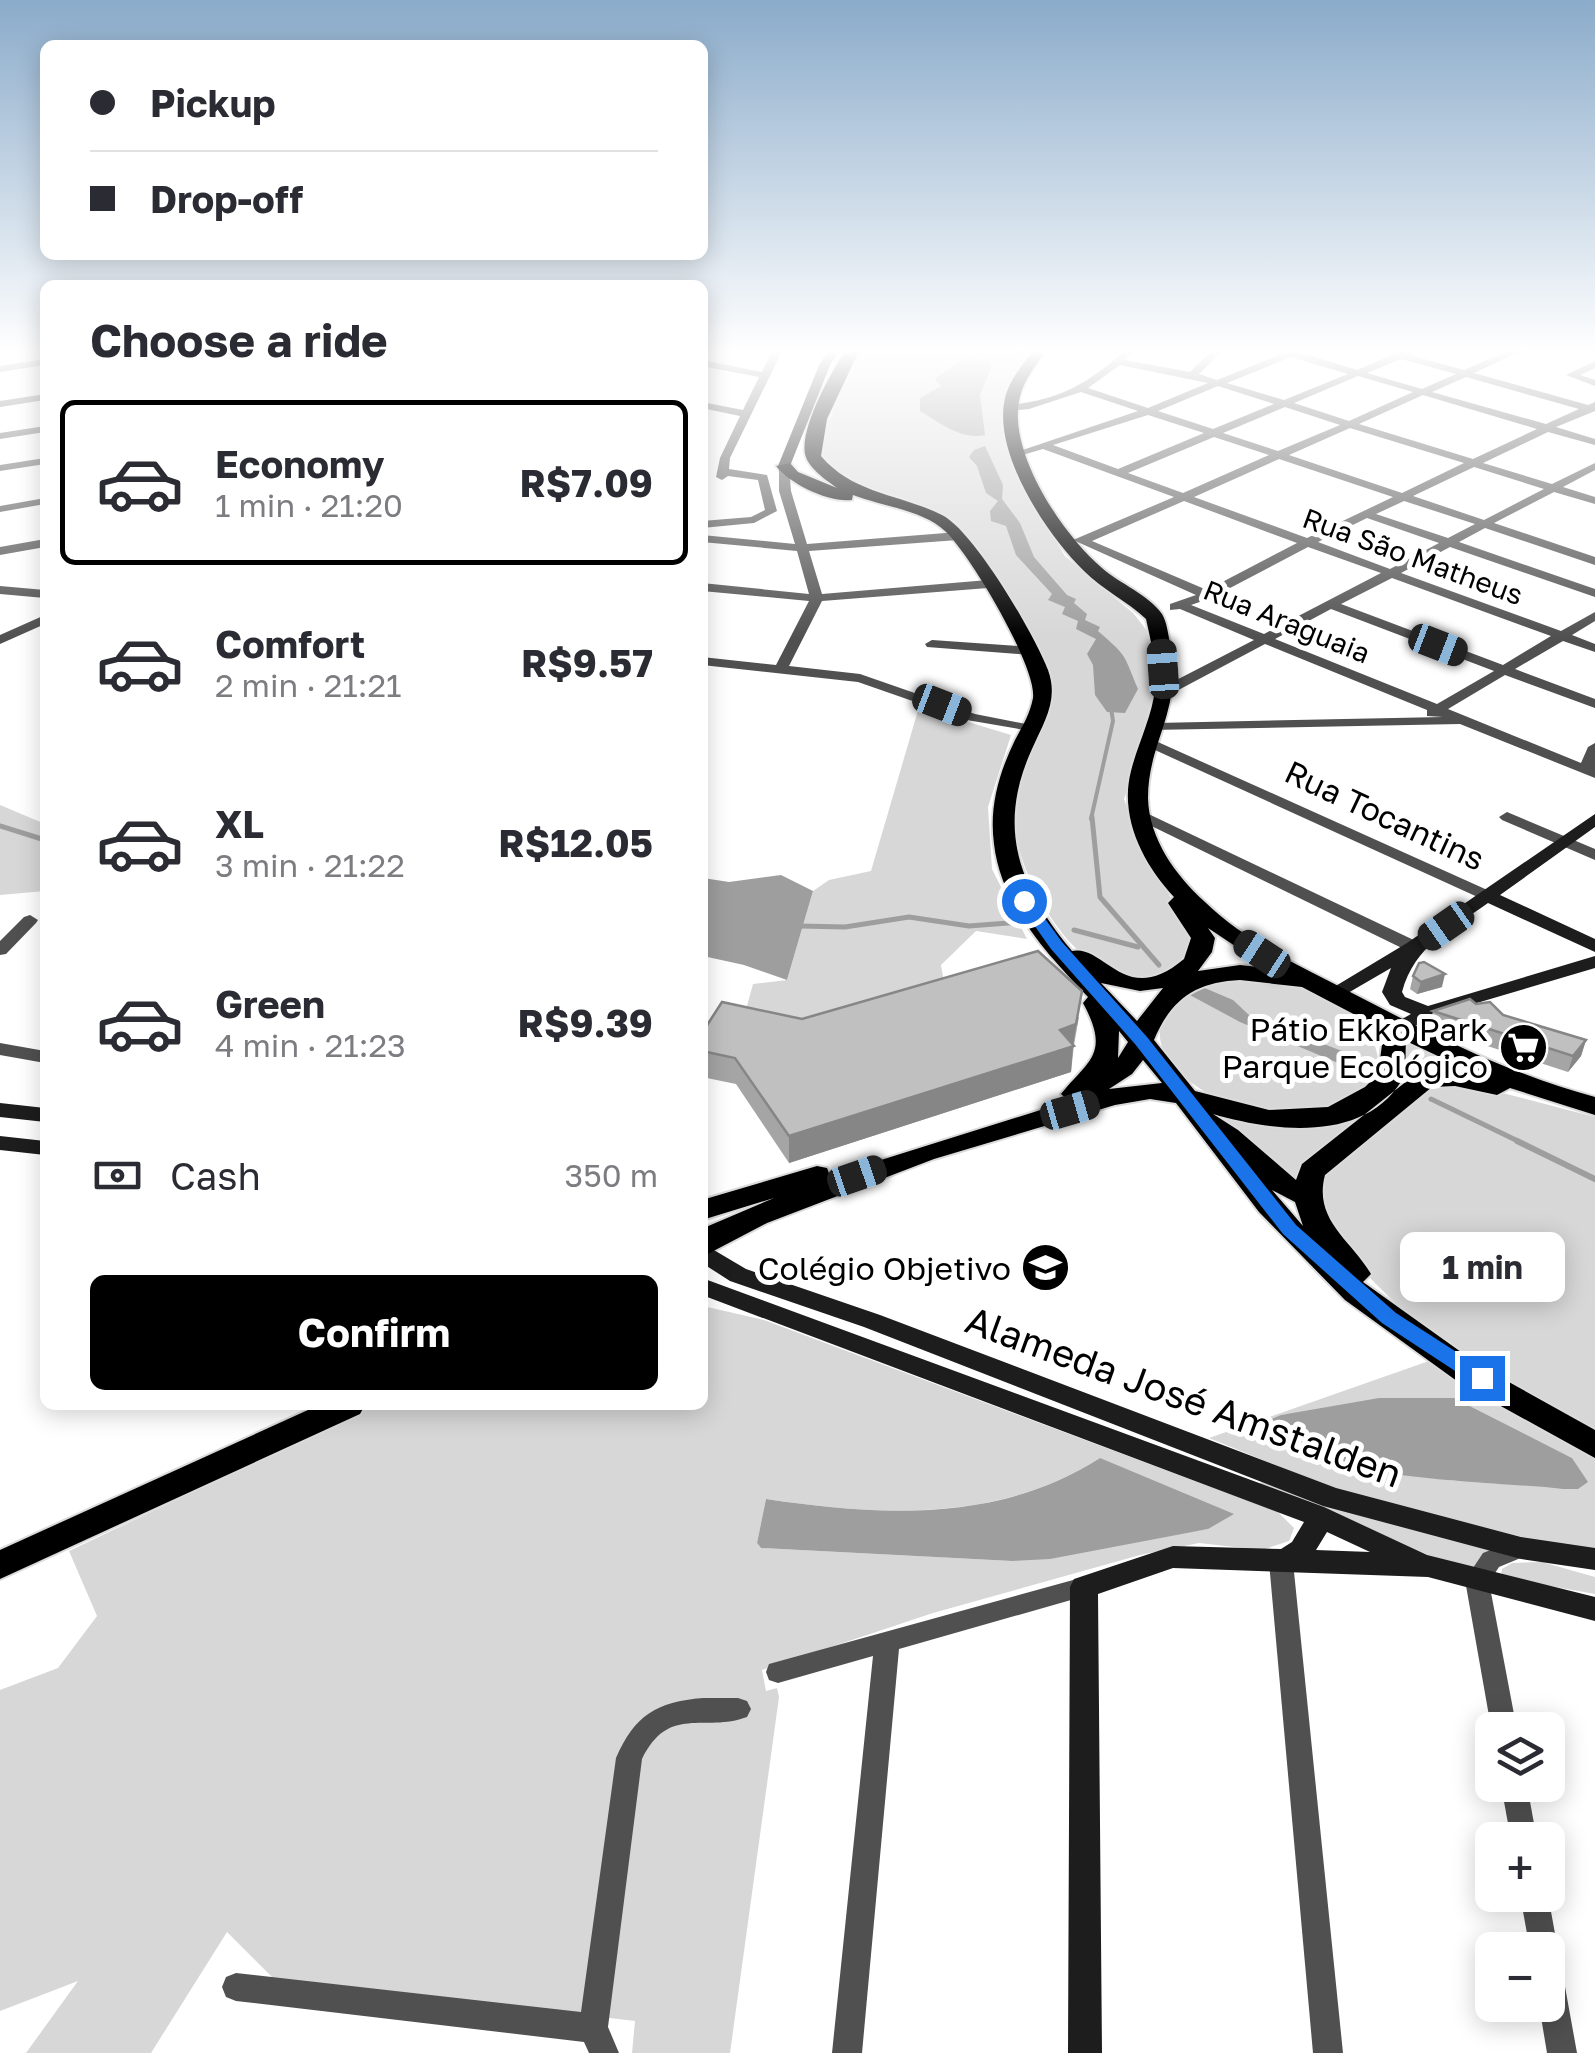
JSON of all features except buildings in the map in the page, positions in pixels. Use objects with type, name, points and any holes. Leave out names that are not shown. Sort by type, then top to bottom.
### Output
[{"type":"main road","points":[[811,447],[813,457],[849,488],[942,520],[958,536],[1031,651],[1044,689],[1032,728],[1012,768],[1001,812],[1008,866],[1024,901],[1044,928],[1141,1040],[1289,1230],[1325,1264],[1389,1318],[1595,1444]]},
{"type":"main road","points":[[1018,447],[1032,488],[1095,572],[1164,609],[1164,692],[1139,774],[1138,814],[1169,890],[1203,938],[1200,956],[1186,970],[1162,981],[1126,983],[1094,969],[1062,938],[1044,928]]},
{"type":"main road","points":[[784,466],[792,476],[836,494],[910,509]]},
{"type":"main road","points":[[1161,866],[1229,932],[1334,993],[1494,1074],[1595,1109]]},
{"type":"main road","points":[[708,1208],[757,1196],[943,1131],[1056,1102],[1111,1078],[1130,1061],[1152,1016],[1170,994],[1209,976],[1266,975],[1334,993]]},
{"type":"main road","points":[[1056,1102],[1094,1078],[1107,1056],[1106,1020],[1086,989],[1083,976]]},
{"type":"main road","points":[[708,1240],[857,1176],[989,1131],[1132,1093],[1150,1091],[1184,1097],[1273,1120],[1337,1115],[1360,1106],[1391,1076],[1393,1039],[1398,1027]]},
{"type":"main road","points":[[1107,1056],[1141,1040]]},
{"type":"main road","points":[[1453,1360],[1354,1272],[1318,1227],[1306,1196],[1306,1185],[1318,1164],[1426,1079],[1476,1081],[1595,1109]]},
{"type":"main road","points":[[1202,1122],[1242,1144],[1277,1184],[1306,1196]]},
{"type":"main road","points":[[0,1565],[338,1410]]},
{"type":"street","points":[[708,523],[769,514],[765,485],[755,478],[718,475],[729,447]]},
{"type":"street","points":[[781,669],[817,598],[785,492],[784,466],[792,447]]},
{"type":"street","points":[[1019,453],[1042,447]]},
{"type":"street","name":"Rua São Matheus","points":[[1047,447],[1595,648]]},
{"type":"street","points":[[1115,474],[1180,447]]},
{"type":"street","points":[[1250,447],[1595,561]]},
{"type":"street","points":[[1074,540],[1184,499],[1300,447]]},
{"type":"street","points":[[1418,447],[1595,501]]},
{"type":"street","points":[[1164,609],[1207,595],[1306,543],[1511,447]]},
{"type":"street","points":[[0,468],[40,462]]},
{"type":"street","points":[[1164,692],[1268,641],[1595,466]]},
{"type":"street","points":[[0,509],[40,503]]},
{"type":"street","points":[[1368,515],[1595,593]]},
{"type":"street","points":[[708,539],[803,548],[958,536]]},
{"type":"street","points":[[1074,540],[1207,595]]},
{"type":"street","points":[[0,551],[40,544]]},
{"type":"street","points":[[708,588],[817,598],[988,584]]},
{"type":"street","points":[[2,590],[40,594]]},
{"type":"street","points":[[1334,606],[1595,704]]},
{"type":"street","name":"Rua Araguaia","points":[[1164,609],[1268,641],[1590,772]]},
{"type":"street","points":[[1419,721],[1595,616]]},
{"type":"street","points":[[0,640],[40,621]]},
{"type":"street","points":[[932,644],[1031,651]]},
{"type":"street","points":[[708,661],[860,678],[972,717],[1032,728]]},
{"type":"street","points":[[1152,734],[1468,720]]},
{"type":"street","name":"Rua Tocantins","points":[[1152,734],[1595,946]]},
{"type":"street","points":[[1590,772],[1595,747]]},
{"type":"street","points":[[1138,814],[1414,948]]},
{"type":"street","points":[[1507,817],[1595,855]]},
{"type":"street","points":[[1334,993],[1414,948],[1595,819]]},
{"type":"street","points":[[0,950],[30,920]]},
{"type":"street","points":[[1414,948],[1398,972],[1392,992],[1408,1008],[1428,1012]]},
{"type":"street","points":[[1398,1027],[1428,1012],[1595,962]]},
{"type":"street","points":[[0,1049],[40,1056]]},
{"type":"street","points":[[0,1110],[40,1115]]},
{"type":"street","points":[[0,1143],[40,1147]]},
{"type":"street","name":"Alameda José Amstalden","points":[[708,1249],[738,1275],[872,1321],[1332,1498],[1521,1548],[1595,1559]]},
{"type":"street","name":"Alameda José Amstalden","points":[[708,1288],[1315,1515],[1428,1566]]},
{"type":"street","points":[[708,1297],[756,1304]]},
{"type":"street","points":[[1281,1562],[1302,1550],[1318,1524],[1315,1515]]},
{"type":"street","points":[[1501,1712],[1477,1580],[1491,1560],[1521,1548]]},
{"type":"street","points":[[778,1672],[1084,1587],[1173,1557],[1428,1566],[1595,1609]]},
{"type":"street","points":[[1281,1562],[1328,2053]]},
{"type":"street","points":[[1084,1587],[1085,2053]]},
{"type":"street","points":[[847,2053],[887,1642]]},
{"type":"street","points":[[236,1987],[598,2040],[629,1758],[636,1740],[648,1725],[666,1715],[685,1710],[738,1709]]},
{"type":"street","points":[[1557,2022],[1562,2053]]},
{"type":"shaded area","points":[[822,447],[1011,447],[1017,478],[1065,556],[1133,613],[1153,638],[1157,671],[1153,713],[1124,799],[1140,846],[1198,943],[1173,970],[1137,979],[1111,974],[1087,959],[1045,909],[1030,878],[1018,847],[1013,792],[1048,713],[1050,690],[1046,670],[1033,643],[973,544],[955,524],[940,515],[849,482],[832,469],[822,454]]},
{"type":"shaded area","points":[[985,447],[1003,485],[1002,499],[1020,523],[1034,557],[1067,595],[1076,599],[1074,603],[1087,614],[1085,620],[1100,627],[1098,631],[1127,662],[1138,689],[1125,713],[1107,712],[1095,695],[1093,665],[1087,654],[1096,639],[1076,629],[1078,621],[1062,614],[1065,607],[1048,600],[1052,594],[1016,555],[1006,526],[991,521],[990,511],[998,501],[986,493],[977,466],[969,457],[974,450]]},
{"type":"shaded area","points":[[919,707],[1011,735],[988,807],[992,869],[1027,939],[976,931],[941,965],[945,988],[802,1044],[744,1017],[753,984],[787,980],[813,891],[829,880],[871,871]]},
{"type":"shaded area","points":[[0,805],[40,822],[40,891],[0,895]]},
{"type":"shaded area","points":[[781,875],[813,891],[787,980],[708,957],[708,879],[729,882]]},
{"type":"shaded area","points":[[1232,978],[1295,985],[1342,1006],[1355,1016],[1374,1042],[1378,1075],[1334,1108],[1297,1116],[1255,1112],[1216,1098],[1184,1076],[1164,1051],[1161,1024],[1182,999]]},
{"type":"shaded area","points":[[1200,986],[1233,1000],[1250,1016],[1376,1064],[1378,1075],[1374,1078],[1240,1022],[1188,994]]},
{"type":"shaded area","points":[[1412,1042],[1482,1077],[1414,1077],[1308,1163],[1295,1189],[1203,1108],[1247,1121],[1284,1126],[1364,1111],[1400,1046]]},
{"type":"shaded area","points":[[1435,1084],[1491,1090],[1595,1117],[1595,1432],[1460,1354],[1396,1304],[1353,1261],[1324,1223],[1315,1180]]},
{"type":"shaded area","points":[[708,1307],[764,1320],[1278,1512],[1294,1528],[1289,1541],[1262,1550],[1199,1543],[1140,1555],[933,1613],[762,1670],[766,1691],[777,1688],[779,1697],[730,2053],[632,2053],[635,2021],[273,1978],[227,1932],[151,2053],[26,2053],[78,1981],[0,2011],[0,1690],[58,1668],[97,1616],[69,1551],[365,1410],[708,1410]],"holes":[[[1100,1458],[1208,1529],[1012,1561],[761,1548],[757,1543],[766,1499],[895,1511],[980,1504],[1061,1479]]]},
{"type":"shaded area","points":[[1429,1361],[1595,1459],[1595,1548],[1562,1547],[1339,1491],[1209,1438]],"holes":[[[1454,1398],[1572,1458],[1506,1482],[1455,1481],[1326,1462],[1268,1430],[1281,1415]]]},
{"type":"shaded area","points":[[1379,1398],[1454,1398],[1572,1458],[1588,1482],[1578,1489],[1563,1489],[1360,1468],[1287,1443],[1262,1423],[1281,1415]]},
{"type":"shaded area","points":[[1100,1458],[1234,1514],[1208,1529],[1050,1559],[1012,1561],[761,1548],[757,1543],[766,1499],[895,1511],[980,1504],[1061,1479]]},
{"type":"shaded area","points":[[1261,1482],[1494,1550],[1472,1569],[1436,1562],[1259,1486]]},
{"type":"shaded area","points":[[1542,1562],[1595,1577],[1595,1594],[1501,1577],[1502,1569],[1512,1563]]},
{"type":"waterway","points":[[1091,819],[1113,721],[1111,708]]},
{"type":"waterway","points":[[1092,817],[1100,897],[1159,965]]},
{"type":"waterway","points":[[0,826],[40,838]]},
{"type":"waterway","points":[[800,926],[845,927],[909,917],[969,926],[1021,922]]},
{"type":"waterway","points":[[1074,930],[1138,947]]},
{"type":"waterway","points":[[1431,1099],[1522,1143]]},
{"type":"waterway","points":[[1517,1141],[1595,1179]]},
{"type":"place","name":"Pátio Ekko Park Parque Ecológico","points":[[1523,1047]]},
{"type":"place","name":"Colégio Objetivo","points":[[1046,1268]]},
{"type":"route","points":[[1024,901],[1057,946],[1141,1040],[1289,1230],[1389,1318],[1482,1378]]}]
